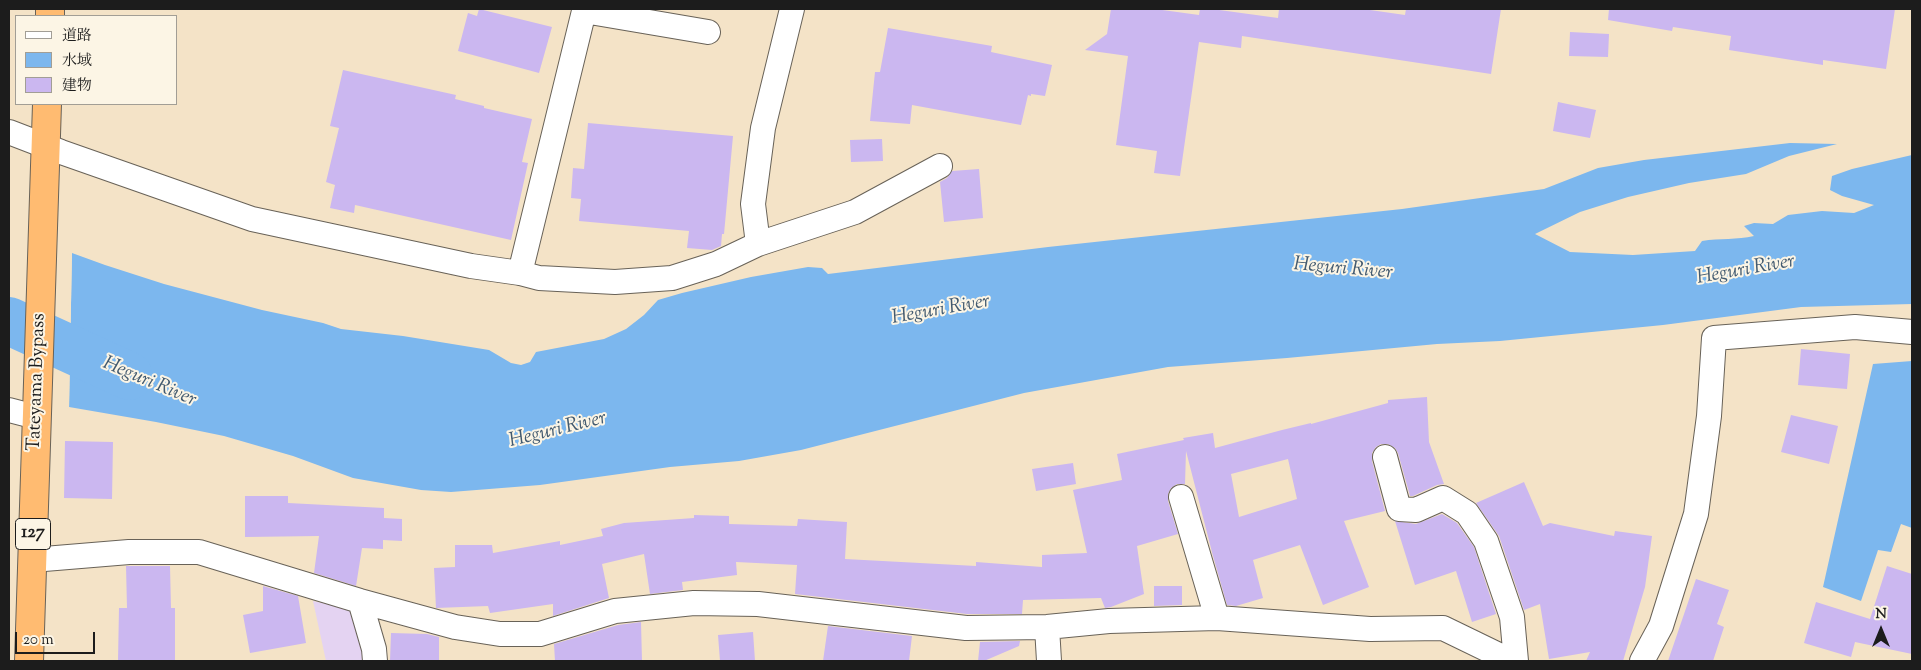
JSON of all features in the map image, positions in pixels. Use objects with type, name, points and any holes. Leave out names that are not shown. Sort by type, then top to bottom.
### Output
[{"type":"highway","name":"Tateyama Bypass","points":[[29,661],[47,105]]},
{"type":"street","points":[[758,244],[753,204],[762,138],[792,9]]},
{"type":"street","points":[[520,273],[584,11],[708,32]]},
{"type":"street","points":[[9,132],[46,152],[252,219],[471,266],[520,273],[539,278],[615,282],[672,278],[716,264],[758,244],[855,212],[940,166]]},
{"type":"street","points":[[1642,661],[1661,626],[1696,514],[1709,416],[1714,338],[1855,327],[1912,332]]},
{"type":"street","points":[[9,410],[37,412]]},
{"type":"street","points":[[1385,457],[1399,509],[1416,510],[1443,498],[1467,513],[1486,541],[1512,616],[1516,661]]},
{"type":"street","points":[[1181,497],[1217,618]]},
{"type":"street","points":[[32,560],[129,552],[199,552],[360,601],[455,627],[500,634],[540,634],[615,611],[694,603],[758,604],[966,628],[1046,627],[1109,621],[1217,618],[1370,629],[1443,628],[1511,661]]},
{"type":"street","points":[[360,601],[374,649],[375,661]]},
{"type":"street","points":[[1046,627],[1049,661]]},
{"type":"shaded area","points":[[313,601],[374,614],[380,661],[326,661]]},
{"type":"water","points":[[1790,143],[1837,144],[1789,156],[1746,174],[1689,183],[1628,197],[1580,212],[1535,234],[1570,252],[1633,255],[1695,251],[1702,241],[1754,236],[1744,226],[1754,223],[1773,224],[1788,215],[1822,211],[1854,213],[1874,205],[1842,196],[1830,190],[1832,176],[1852,169],[1912,155],[1912,304],[1801,307],[1663,325],[1500,341],[1437,344],[1168,367],[1024,393],[801,450],[739,461],[670,467],[540,485],[451,492],[421,490],[353,478],[293,456],[224,436],[69,407],[72,253],[164,284],[262,310],[323,323],[341,329],[403,336],[489,350],[511,363],[521,365],[530,362],[536,352],[604,339],[626,329],[644,315],[658,300],[751,277],[808,267],[822,268],[828,274],[1048,247],[1402,209],[1544,189],[1598,168],[1644,160]]},
{"type":"water","points":[[1912,361],[1912,528],[1901,524],[1891,552],[1878,550],[1861,601],[1823,587],[1873,364]]},
{"type":"pier","points":[[72,250],[69,410],[67,407],[70,253]]},
{"type":"building","points":[[479,9],[552,27],[539,73],[458,51],[468,13],[477,16]]},
{"type":"building","points":[[1111,9],[1155,9],[1199,15],[1200,9],[1212,9],[1278,18],[1279,9],[1363,9],[1405,15],[1406,9],[1501,9],[1491,74],[1242,36],[1241,48],[1199,42],[1180,176],[1154,173],[1157,151],[1116,145],[1128,56],[1085,50],[1107,34]]},
{"type":"building","points":[[1609,9],[1895,9],[1886,69],[1823,60],[1823,65],[1729,50],[1731,36],[1673,27],[1672,31],[1608,20]]},
{"type":"building","points":[[888,28],[992,46],[991,52],[1052,65],[1045,96],[1028,95],[1021,125],[912,105],[910,124],[870,121],[875,72],[880,72]]},
{"type":"building","points":[[1570,32],[1609,34],[1608,57],[1569,56]]},
{"type":"building","points":[[343,70],[456,95],[455,99],[532,119],[522,162],[528,163],[511,240],[355,205],[354,213],[330,208],[335,185],[326,182],[339,128],[330,126]]},
{"type":"building","points":[[1558,102],[1596,110],[1590,138],[1553,131]]},
{"type":"building","points":[[588,123],[733,136],[724,234],[722,234],[721,246],[712,250],[687,248],[689,231],[579,221],[581,199],[571,198],[573,168],[584,169]]},
{"type":"building","points":[[882,139],[883,161],[851,162],[850,140]]},
{"type":"building","points":[[979,169],[983,218],[944,222],[940,182],[947,178],[952,171]]},
{"type":"building","points":[[1801,349],[1850,354],[1847,389],[1798,385]]},
{"type":"building","points":[[1427,397],[1429,442],[1444,484],[1410,496],[1395,448],[1388,444],[1381,444],[1376,447],[1372,453],[1372,461],[1385,511],[1344,521],[1369,587],[1323,605],[1300,545],[1253,560],[1263,598],[1236,606],[1227,605],[1186,451],[1185,484],[1177,484],[1171,488],[1168,494],[1168,501],[1178,534],[1137,546],[1144,594],[1111,607],[1105,608],[1101,598],[1023,600],[1022,614],[967,614],[795,594],[797,565],[736,562],[737,575],[682,582],[683,590],[650,594],[644,554],[602,564],[609,598],[553,616],[553,604],[490,613],[488,606],[436,608],[434,568],[455,567],[455,545],[492,545],[493,553],[560,541],[560,545],[603,536],[601,529],[624,523],[694,518],[694,515],[729,516],[729,524],[797,526],[798,519],[847,522],[845,559],[976,566],[976,562],[1042,567],[1042,555],[1087,553],[1073,490],[1122,480],[1117,454],[1184,440],[1183,438],[1213,433],[1215,448],[1388,403],[1388,400]],"holes":[[[1288,459],[1297,499],[1239,517],[1231,474]]]},
{"type":"building","points":[[1791,415],[1838,426],[1829,464],[1781,452]]},
{"type":"building","points":[[65,441],[113,442],[112,499],[64,498]]},
{"type":"building","points":[[1073,463],[1076,484],[1036,491],[1032,469]]},
{"type":"building","points":[[1524,482],[1543,526],[1550,523],[1614,536],[1615,531],[1652,536],[1645,587],[1623,661],[1586,661],[1590,652],[1549,659],[1540,604],[1524,610],[1499,536],[1476,503]]},
{"type":"building","points":[[245,496],[288,496],[288,503],[384,508],[384,518],[402,519],[402,541],[383,540],[383,549],[362,548],[356,586],[314,573],[319,536],[245,537]]},
{"type":"building","points":[[1442,514],[1457,523],[1474,547],[1496,614],[1472,622],[1456,571],[1415,585],[1395,521],[1416,524]]},
{"type":"building","points":[[126,566],[170,566],[171,608],[175,608],[175,661],[118,661],[119,608],[127,608]]},
{"type":"building","points":[[1887,566],[1912,574],[1912,654],[1855,642],[1851,657],[1804,643],[1816,602],[1870,619]]},
{"type":"building","points":[[1696,579],[1729,590],[1717,624],[1724,627],[1713,661],[1668,661]]},
{"type":"building","points":[[263,586],[298,596],[306,643],[250,653],[243,615],[263,611]]},
{"type":"building","points":[[1154,586],[1182,586],[1182,605],[1154,606]]},
{"type":"building","points":[[641,622],[642,661],[555,661],[554,644],[618,625]]},
{"type":"building","points":[[828,626],[912,636],[909,661],[823,661]]},
{"type":"building","points":[[753,632],[755,661],[720,661],[718,635]]},
{"type":"building","points":[[391,633],[427,634],[439,637],[439,661],[390,661]]},
{"type":"building","points":[[1020,641],[1019,646],[984,661],[978,661],[980,642]]},
{"type":"waterway","name":"Heguri River","points":[[9,321],[129,376]]}]
